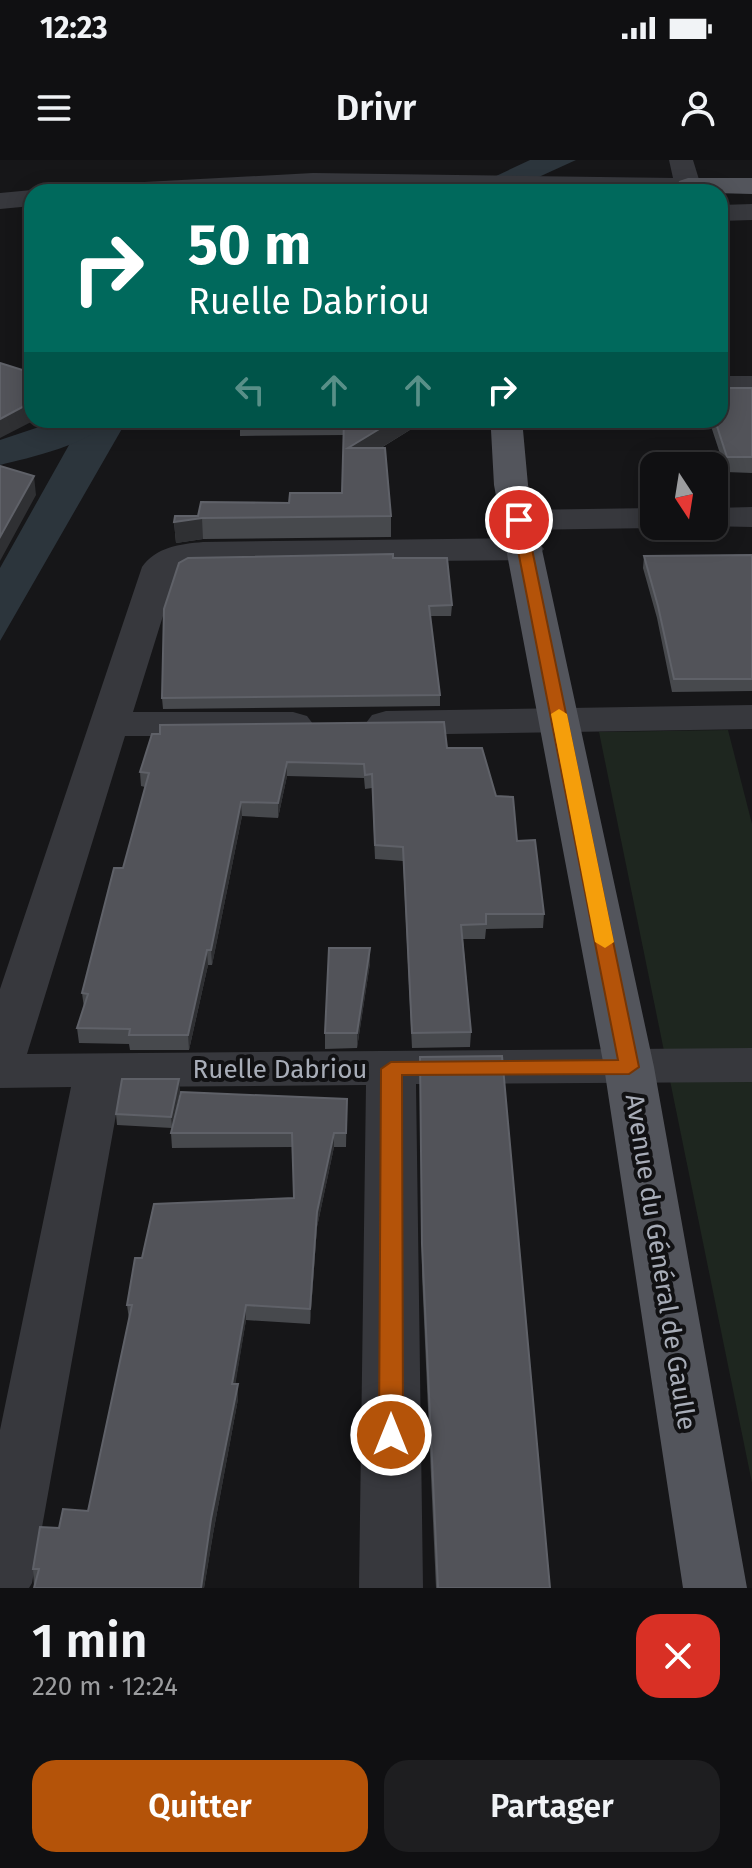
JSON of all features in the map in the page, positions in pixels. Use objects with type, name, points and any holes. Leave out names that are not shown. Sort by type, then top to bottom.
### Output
[{"type":"main road","points":[[728,187],[752,186]]},
{"type":"main road","name":"Avenue du Général de Gaulle","points":[[508,428],[510,475],[629,1067],[715,1588]]},
{"type":"street","points":[[681,160],[688,184]]},
{"type":"street","points":[[223,184],[266,181],[461,181],[555,184]]},
{"type":"street","points":[[0,201],[24,199]]},
{"type":"street","points":[[728,213],[752,212]]},
{"type":"street","points":[[728,385],[752,385]]},
{"type":"street","points":[[728,518],[752,517]]},
{"type":"street","points":[[0,1062],[112,724],[160,567],[165,561],[191,553],[522,534],[640,520]]},
{"type":"street","points":[[112,724],[340,724],[752,717]]},
{"type":"street","name":"Ruelle Dabriou","points":[[0,1071],[752,1065]]},
{"type":"street","points":[[391,1069],[391,1588]]},
{"type":"street","points":[[0,1583],[99,1071]]},
{"type":"shaded area","points":[[530,160],[576,160],[524,184],[479,184]]},
{"type":"shaded area","points":[[79,428],[122,428],[0,641],[0,568]]},
{"type":"shaded area","points":[[728,730],[752,824],[752,1483],[599,732]]},
{"type":"building","points":[[0,363],[24,370],[24,406],[0,419]]},
{"type":"building","points":[[728,388],[752,388],[752,457],[728,457],[725,452],[718,428],[728,428]]},
{"type":"building","points":[[344,428],[381,428],[348,448],[385,448],[391,516],[202,518],[174,522],[175,516],[198,516],[201,502],[289,503],[290,493],[342,493]]},
{"type":"building","points":[[0,466],[34,476],[0,537]]},
{"type":"building","points":[[393,554],[393,558],[447,558],[452,605],[429,606],[440,695],[162,698],[164,609],[179,563],[188,558]]},
{"type":"building","points":[[752,555],[752,679],[674,679],[644,556]]},
{"type":"building","points":[[444,722],[447,748],[482,748],[496,796],[513,797],[517,841],[535,840],[544,914],[486,914],[486,924],[461,925],[471,1032],[412,1033],[403,847],[375,845],[372,774],[365,775],[364,764],[287,762],[278,803],[241,802],[211,950],[207,950],[188,1035],[129,1035],[130,1029],[77,1028],[88,994],[82,993],[114,868],[123,868],[149,773],[140,772],[152,734],[160,734],[160,725]]},
{"type":"building","points":[[329,948],[370,948],[357,1033],[325,1033]]},
{"type":"building","points":[[502,1056],[550,1588],[438,1588],[422,1244],[420,1057]]},
{"type":"building","points":[[122,1079],[179,1079],[171,1117],[116,1114]]},
{"type":"building","points":[[181,1092],[347,1099],[346,1133],[334,1133],[317,1212],[310,1309],[246,1305],[232,1384],[238,1384],[211,1519],[201,1588],[34,1588],[39,1569],[33,1569],[40,1527],[59,1528],[63,1509],[88,1511],[132,1305],[127,1305],[135,1258],[142,1258],[154,1204],[294,1198],[292,1133],[171,1133]]},
{"type":"waterway","points":[[0,453],[75,428]]},
{"type":"slow traffic","points":[[559,714],[605,942]]},
{"type":"route","points":[[391,1435],[391,1069],[629,1067],[519,520]]}]
